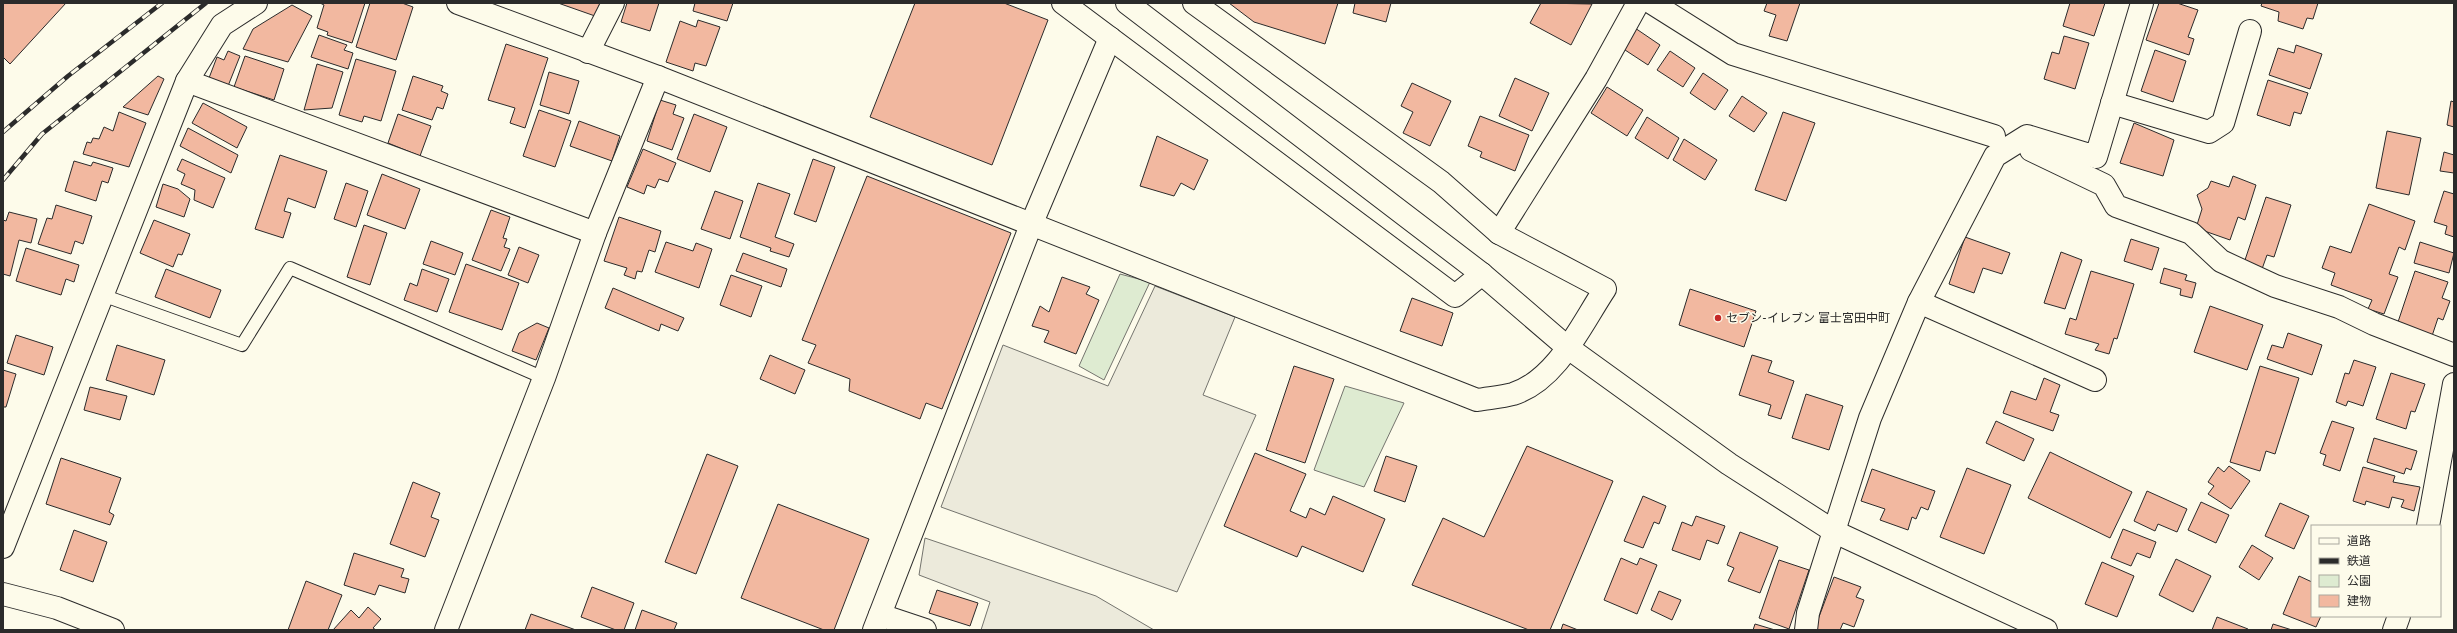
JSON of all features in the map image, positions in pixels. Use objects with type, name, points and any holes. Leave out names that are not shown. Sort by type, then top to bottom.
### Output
[{"type":"street","points":[[3,547],[187,81],[222,25],[256,3]]},
{"type":"street","points":[[458,3],[658,77],[1476,400],[1514,394],[1545,376],[1567,347],[1605,289],[1500,233],[1441,182],[1194,3]]},
{"type":"street","points":[[588,52],[613,3]]},
{"type":"street","points":[[1063,3],[1455,296],[1482,274]]},
{"type":"street","points":[[1127,3],[1482,274],[1567,347],[1730,464],[1835,532],[2046,630]]},
{"type":"street","points":[[1500,233],[1596,79],[1638,3]]},
{"type":"street","points":[[1652,3],[1733,54],[1994,136]]},
{"type":"street","points":[[1806,630],[1808,613],[1870,418],[1919,302],[1996,156],[2027,136],[2096,156],[2142,3]]},
{"type":"street","points":[[2112,103],[2209,132],[2223,123],[2250,31]]},
{"type":"street","points":[[925,630],[877,622],[1031,225],[1110,38]]},
{"type":"street","points":[[446,630],[544,378],[595,233],[658,77]]},
{"type":"street","points":[[187,81],[595,233]]},
{"type":"street","points":[[2031,150],[2104,184],[2116,206],[2191,233],[2221,261],[2275,286],[2339,307],[2374,324],[2454,355]]},
{"type":"street","points":[[1919,302],[2095,380]]},
{"type":"street","points":[[2428,525],[2454,384]]},
{"type":"street","points":[[3,594],[57,608],[114,630]]},
{"type":"street","points":[[2394,630],[2399,617]]},
{"type":"lane","points":[[102,295],[242,345],[290,268],[544,378]]},
{"type":"green space","points":[[1120,274],[1150,282],[1104,380],[1079,366]]},
{"type":"green space","points":[[1345,386],[1404,403],[1364,487],[1314,470]]},
{"type":"shaded area","points":[[1155,286],[1235,317],[1203,395],[1256,415],[1177,592],[941,507],[1003,345],[1108,386]]},
{"type":"shaded area","points":[[925,538],[1096,596],[1154,630],[981,630],[990,602],[919,575]]},
{"type":"building","points":[[3,3],[66,3],[10,64],[3,57]]},
{"type":"building","points":[[320,3],[365,3],[352,43],[327,35],[328,32],[317,28],[324,5]]},
{"type":"building","points":[[370,3],[402,3],[413,7],[396,60],[356,47]]},
{"type":"building","points":[[558,3],[600,3],[595,16]]},
{"type":"building","points":[[627,3],[659,3],[650,31],[621,22]]},
{"type":"building","points":[[695,3],[733,3],[727,21],[693,11]]},
{"type":"building","points":[[915,3],[1004,3],[1048,20],[992,165],[870,117]]},
{"type":"building","points":[[1229,3],[1338,3],[1325,44],[1254,22]]},
{"type":"building","points":[[1355,3],[1391,3],[1386,22],[1353,13]]},
{"type":"building","points":[[1541,3],[1592,4],[1571,45],[1530,23]]},
{"type":"building","points":[[1767,3],[1800,3],[1787,41],[1769,36],[1776,15],[1764,11]]},
{"type":"building","points":[[2070,3],[2105,3],[2094,36],[2063,26]]},
{"type":"building","points":[[2159,3],[2177,3],[2198,10],[2188,37],[2194,39],[2189,55],[2146,40]]},
{"type":"building","points":[[2262,3],[2318,3],[2313,19],[2307,18],[2303,29],[2278,21],[2279,12],[2261,6]]},
{"type":"building","points":[[292,5],[312,16],[288,62],[243,49],[253,29]]},
{"type":"building","points":[[698,20],[720,27],[706,66],[695,63],[693,71],[666,62],[680,21],[696,27]]},
{"type":"building","points":[[1635,28],[1660,45],[1648,65],[1622,48]]},
{"type":"building","points":[[319,35],[347,45],[344,50],[353,53],[348,69],[311,57]]},
{"type":"building","points":[[2064,36],[2089,43],[2075,89],[2044,79],[2052,52],[2059,54]]},
{"type":"building","points":[[506,44],[548,58],[525,128],[510,123],[515,108],[488,100]]},
{"type":"building","points":[[2296,45],[2322,54],[2310,89],[2269,75],[2278,48],[2294,53]]},
{"type":"building","points":[[2155,50],[2186,61],[2173,102],[2141,91]]},
{"type":"building","points":[[228,51],[240,56],[228,86],[209,78],[217,57],[224,60]]},
{"type":"building","points":[[1670,51],[1695,68],[1683,87],[1657,70]]},
{"type":"building","points":[[245,56],[284,69],[274,100],[234,87]]},
{"type":"building","points":[[356,59],[396,71],[381,121],[364,116],[362,122],[339,115]]},
{"type":"building","points":[[317,64],[343,72],[332,108],[304,110]]},
{"type":"building","points":[[549,72],[579,81],[569,114],[540,105]]},
{"type":"building","points":[[1703,73],[1728,90],[1715,110],[1690,93]]},
{"type":"building","points":[[158,76],[164,79],[148,115],[123,107]]},
{"type":"building","points":[[413,76],[443,86],[441,91],[448,94],[443,109],[437,107],[432,120],[402,110]]},
{"type":"building","points":[[1515,78],[1549,93],[1532,131],[1499,116]]},
{"type":"building","points":[[2268,80],[2308,93],[2301,114],[2294,112],[2290,126],[2257,115]]},
{"type":"building","points":[[1412,83],[1451,101],[1430,146],[1403,133],[1413,112],[1401,106]]},
{"type":"building","points":[[1607,87],[1643,110],[1627,136],[1591,113]]},
{"type":"building","points":[[1742,96],[1767,113],[1754,132],[1729,116]]},
{"type":"building","points":[[660,100],[676,105],[673,114],[684,118],[672,150],[647,141]]},
{"type":"building","points":[[2451,101],[2454,102],[2454,127],[2447,125]]},
{"type":"building","points":[[203,103],[247,127],[237,148],[192,123]]},
{"type":"building","points":[[539,110],[571,121],[555,167],[523,156]]},
{"type":"building","points":[[119,112],[146,123],[129,167],[83,154],[87,142],[91,143],[93,138],[99,139],[104,127],[113,131]]},
{"type":"building","points":[[1783,112],[1815,123],[1786,201],[1755,190]]},
{"type":"building","points":[[398,114],[431,126],[420,156],[388,143]]},
{"type":"building","points":[[694,114],[727,127],[710,172],[677,159]]},
{"type":"building","points":[[1480,116],[1529,135],[1515,171],[1480,157],[1482,152],[1468,146]]},
{"type":"building","points":[[1647,117],[1679,138],[1668,159],[1635,138]]},
{"type":"building","points":[[579,121],[620,136],[612,161],[570,146]]},
{"type":"building","points":[[2134,123],[2174,140],[2163,176],[2120,163]]},
{"type":"building","points":[[188,128],[238,155],[231,173],[180,146]]},
{"type":"building","points":[[2387,131],[2421,138],[2409,195],[2376,188]]},
{"type":"building","points":[[1157,136],[1208,160],[1194,190],[1181,183],[1174,196],[1140,186]]},
{"type":"building","points":[[1684,139],[1717,160],[1705,180],[1673,160]]},
{"type":"building","points":[[643,149],[676,163],[668,182],[659,179],[655,188],[647,185],[644,194],[627,187]]},
{"type":"building","points":[[2444,152],[2454,155],[2454,173],[2440,171]]},
{"type":"building","points":[[280,155],[327,171],[315,208],[288,198],[284,211],[291,213],[283,238],[255,229]]},
{"type":"building","points":[[182,159],[225,178],[213,208],[194,200],[195,190],[181,184],[185,174],[177,170]]},
{"type":"building","points":[[813,159],[835,167],[816,222],[794,214]]},
{"type":"building","points":[[74,161],[91,166],[93,162],[113,168],[108,183],[102,181],[96,201],[65,191]]},
{"type":"building","points":[[382,174],[420,189],[405,229],[367,215]]},
{"type":"building","points":[[867,176],[1011,233],[942,409],[926,403],[920,419],[849,391],[850,379],[808,363],[816,345],[802,340]]},
{"type":"building","points":[[2233,176],[2256,185],[2245,220],[2238,217],[2230,240],[2196,228],[2202,209],[2197,195],[2208,188],[2211,181],[2229,187]]},
{"type":"building","points":[[346,183],[368,191],[356,227],[334,219]]},
{"type":"building","points":[[758,183],[790,194],[775,237],[794,244],[789,257],[770,251],[771,248],[740,237]]},
{"type":"building","points":[[163,184],[178,189],[190,199],[184,217],[156,207]]},
{"type":"building","points":[[715,191],[743,201],[730,239],[701,229]]},
{"type":"building","points":[[2444,191],[2454,194],[2454,237],[2445,234],[2447,226],[2434,222]]},
{"type":"building","points":[[2266,197],[2291,205],[2274,257],[2267,255],[2262,269],[2244,263]]},
{"type":"building","points":[[2369,204],[2415,221],[2405,250],[2399,247],[2389,274],[2398,277],[2384,314],[2368,309],[2372,300],[2331,285],[2335,273],[2322,268],[2330,246],[2351,253]]},
{"type":"building","points":[[56,205],[92,216],[83,244],[75,241],[71,254],[38,244],[47,218],[52,219]]},
{"type":"building","points":[[491,210],[510,217],[503,238],[507,239],[504,247],[510,249],[501,271],[472,260]]},
{"type":"building","points":[[9,212],[37,219],[31,243],[19,240],[10,276],[3,274],[3,220],[6,221]]},
{"type":"building","points":[[619,217],[661,231],[655,252],[649,250],[642,272],[637,271],[635,279],[624,275],[627,268],[604,261]]},
{"type":"building","points":[[154,220],[190,234],[182,255],[178,254],[173,267],[140,253]]},
{"type":"building","points":[[364,225],[387,233],[370,285],[347,277]]},
{"type":"building","points":[[1965,237],[2010,253],[2002,274],[1983,268],[1974,293],[1949,284]]},
{"type":"building","points":[[2131,239],[2159,248],[2152,270],[2124,261]]},
{"type":"building","points":[[431,241],[463,253],[455,275],[423,264]]},
{"type":"building","points":[[666,242],[693,251],[696,243],[712,249],[699,288],[655,272]]},
{"type":"building","points":[[2420,242],[2454,253],[2449,273],[2414,263]]},
{"type":"building","points":[[519,247],[539,255],[528,283],[508,275]]},
{"type":"building","points":[[26,248],[79,265],[74,282],[66,279],[61,295],[16,281]]},
{"type":"building","points":[[2061,252],[2082,260],[2065,309],[2044,303]]},
{"type":"building","points":[[743,253],[787,269],[781,287],[736,271]]},
{"type":"building","points":[[466,264],[519,283],[502,330],[449,312]]},
{"type":"building","points":[[2164,268],[2187,275],[2185,280],[2196,283],[2192,298],[2180,295],[2181,289],[2160,283]]},
{"type":"building","points":[[166,269],[221,290],[210,318],[155,297]]},
{"type":"building","points":[[422,269],[449,279],[437,312],[404,300],[410,283],[417,286]]},
{"type":"building","points":[[2091,271],[2134,284],[2117,339],[2114,338],[2109,354],[2095,350],[2099,344],[2065,334],[2070,318],[2076,320]]},
{"type":"building","points":[[2415,271],[2448,282],[2442,298],[2450,301],[2443,320],[2438,318],[2432,336],[2397,325]]},
{"type":"building","points":[[731,275],[762,286],[751,317],[720,305]]},
{"type":"building","points":[[1062,277],[1090,287],[1086,294],[1099,300],[1076,354],[1044,342],[1049,331],[1032,326],[1040,306],[1049,312]]},
{"type":"building","points":[[613,288],[684,318],[678,331],[661,324],[659,331],[605,308]]},
{"type":"building","points":[[1690,289],[1756,311],[1744,347],[1679,325]]},
{"type":"building","points":[[1412,298],[1453,313],[1442,346],[1400,331]]},
{"type":"building","points":[[2210,306],[2263,325],[2247,370],[2194,352]]},
{"type":"building","points":[[537,323],[549,328],[536,360],[512,351],[519,333]]},
{"type":"building","points":[[2288,333],[2322,345],[2312,375],[2267,359],[2272,345],[2283,348]]},
{"type":"building","points":[[16,335],[53,347],[44,375],[7,363]]},
{"type":"building","points":[[117,345],[165,360],[154,395],[106,380]]},
{"type":"building","points":[[770,355],[805,370],[795,394],[760,379]]},
{"type":"building","points":[[1752,355],[1772,361],[1768,372],[1794,381],[1781,419],[1768,415],[1771,405],[1739,395]]},
{"type":"building","points":[[2354,360],[2376,367],[2363,406],[2348,401],[2346,406],[2336,402],[2345,373],[2349,374]]},
{"type":"building","points":[[1294,366],[1334,379],[1305,463],[1266,450]]},
{"type":"building","points":[[2260,366],[2299,378],[2275,454],[2266,451],[2260,471],[2230,462]]},
{"type":"building","points":[[3,370],[16,374],[6,407],[3,407]]},
{"type":"building","points":[[2391,373],[2425,384],[2415,412],[2411,411],[2406,429],[2376,419]]},
{"type":"building","points":[[2044,378],[2060,385],[2050,412],[2059,415],[2053,431],[2003,413],[2011,391],[2036,400]]},
{"type":"building","points":[[90,387],[127,396],[120,420],[84,410]]},
{"type":"building","points":[[1806,394],[1843,406],[1829,450],[1792,438]]},
{"type":"building","points":[[1996,421],[2034,439],[2024,461],[1986,443]]},
{"type":"building","points":[[2332,421],[2354,428],[2340,471],[2323,465],[2326,455],[2320,453]]},
{"type":"building","points":[[2374,438],[2417,451],[2411,470],[2406,468],[2404,474],[2367,462]]},
{"type":"building","points":[[1527,446],[1613,481],[1550,630],[1529,630],[1412,585],[1443,518],[1484,537]]},
{"type":"building","points":[[2050,452],[2132,492],[2110,538],[2028,498]]},
{"type":"building","points":[[1255,453],[1306,474],[1290,511],[1306,518],[1310,508],[1325,515],[1333,496],[1385,519],[1363,572],[1302,546],[1297,557],[1224,526]]},
{"type":"building","points":[[707,454],[738,466],[696,574],[665,562]]},
{"type":"building","points":[[1386,456],[1417,466],[1405,502],[1374,491]]},
{"type":"building","points":[[61,458],[121,478],[109,512],[114,515],[110,525],[46,504]]},
{"type":"building","points":[[2229,466],[2250,481],[2231,509],[2208,494],[2214,486],[2208,482],[2218,467],[2224,472]]},
{"type":"building","points":[[2363,467],[2395,476],[2393,482],[2420,487],[2414,511],[2401,507],[2404,500],[2392,497],[2389,508],[2366,501],[2365,505],[2353,501]]},
{"type":"building","points":[[1967,468],[2011,485],[1984,554],[1940,537]]},
{"type":"building","points":[[1872,469],[1935,491],[1928,510],[1921,507],[1916,519],[1912,517],[1908,530],[1880,520],[1885,509],[1861,501]]},
{"type":"building","points":[[413,482],[440,493],[431,517],[439,520],[425,557],[390,544]]},
{"type":"building","points":[[2147,491],[2187,509],[2177,532],[2158,524],[2155,531],[2134,521]]},
{"type":"building","points":[[1643,496],[1666,506],[1659,524],[1654,522],[1643,548],[1624,541]]},
{"type":"building","points":[[2201,502],[2229,515],[2216,543],[2188,530]]},
{"type":"building","points":[[2280,503],[2309,516],[2294,549],[2265,536]]},
{"type":"building","points":[[778,504],[869,539],[834,630],[824,630],[741,598]]},
{"type":"building","points":[[1696,516],[1725,526],[1718,544],[1707,540],[1700,560],[1672,550],[1682,522],[1692,526]]},
{"type":"building","points":[[2123,529],[2156,542],[2150,558],[2137,553],[2131,566],[2111,558]]},
{"type":"building","points":[[74,530],[107,542],[93,582],[60,570]]},
{"type":"building","points":[[1740,532],[1778,547],[1760,593],[1728,581],[1734,568],[1727,565]]},
{"type":"building","points":[[2252,545],[2273,558],[2259,580],[2239,567]]},
{"type":"building","points":[[354,553],[404,569],[401,577],[409,579],[405,593],[379,585],[375,595],[344,585]]},
{"type":"building","points":[[1621,558],[1637,565],[1640,558],[1657,565],[1637,614],[1604,600]]},
{"type":"building","points":[[2176,559],[2211,576],[2193,612],[2159,595]]},
{"type":"building","points":[[1779,560],[1809,570],[1789,629],[1759,618]]},
{"type":"building","points":[[2102,562],[2134,576],[2117,617],[2085,604]]},
{"type":"building","points":[[2299,576],[2311,582],[2311,617],[2321,617],[2316,627],[2283,614]]},
{"type":"building","points":[[1834,577],[1861,587],[1856,597],[1864,600],[1854,627],[1843,623],[1840,630],[1814,630]]},
{"type":"building","points":[[306,581],[342,595],[328,630],[288,630]]},
{"type":"building","points":[[592,587],[634,603],[624,630],[616,630],[581,617]]},
{"type":"building","points":[[937,590],[978,603],[970,626],[929,613]]},
{"type":"building","points":[[1659,591],[1681,600],[1672,620],[1651,610]]},
{"type":"building","points":[[368,607],[381,619],[373,628],[376,630],[333,630],[351,610],[359,618]]},
{"type":"building","points":[[642,610],[677,623],[674,630],[635,630]]},
{"type":"building","points":[[531,614],[576,630],[525,630]]},
{"type":"building","points":[[2217,617],[2248,629],[2212,630]]},
{"type":"building","points":[[1563,624],[1578,630],[1561,630]]},
{"type":"building","points":[[1755,624],[1775,630],[1753,630]]},
{"type":"building","points":[[2273,624],[2292,630],[2271,630]]},
{"type":"railway","points":[[3,132],[68,76],[162,3]]},
{"type":"railway","points":[[3,180],[42,134],[206,3]]},
{"type":"place","name":"セブン-イレブン 富士宮田中町","points":[[1718,318]]}]
